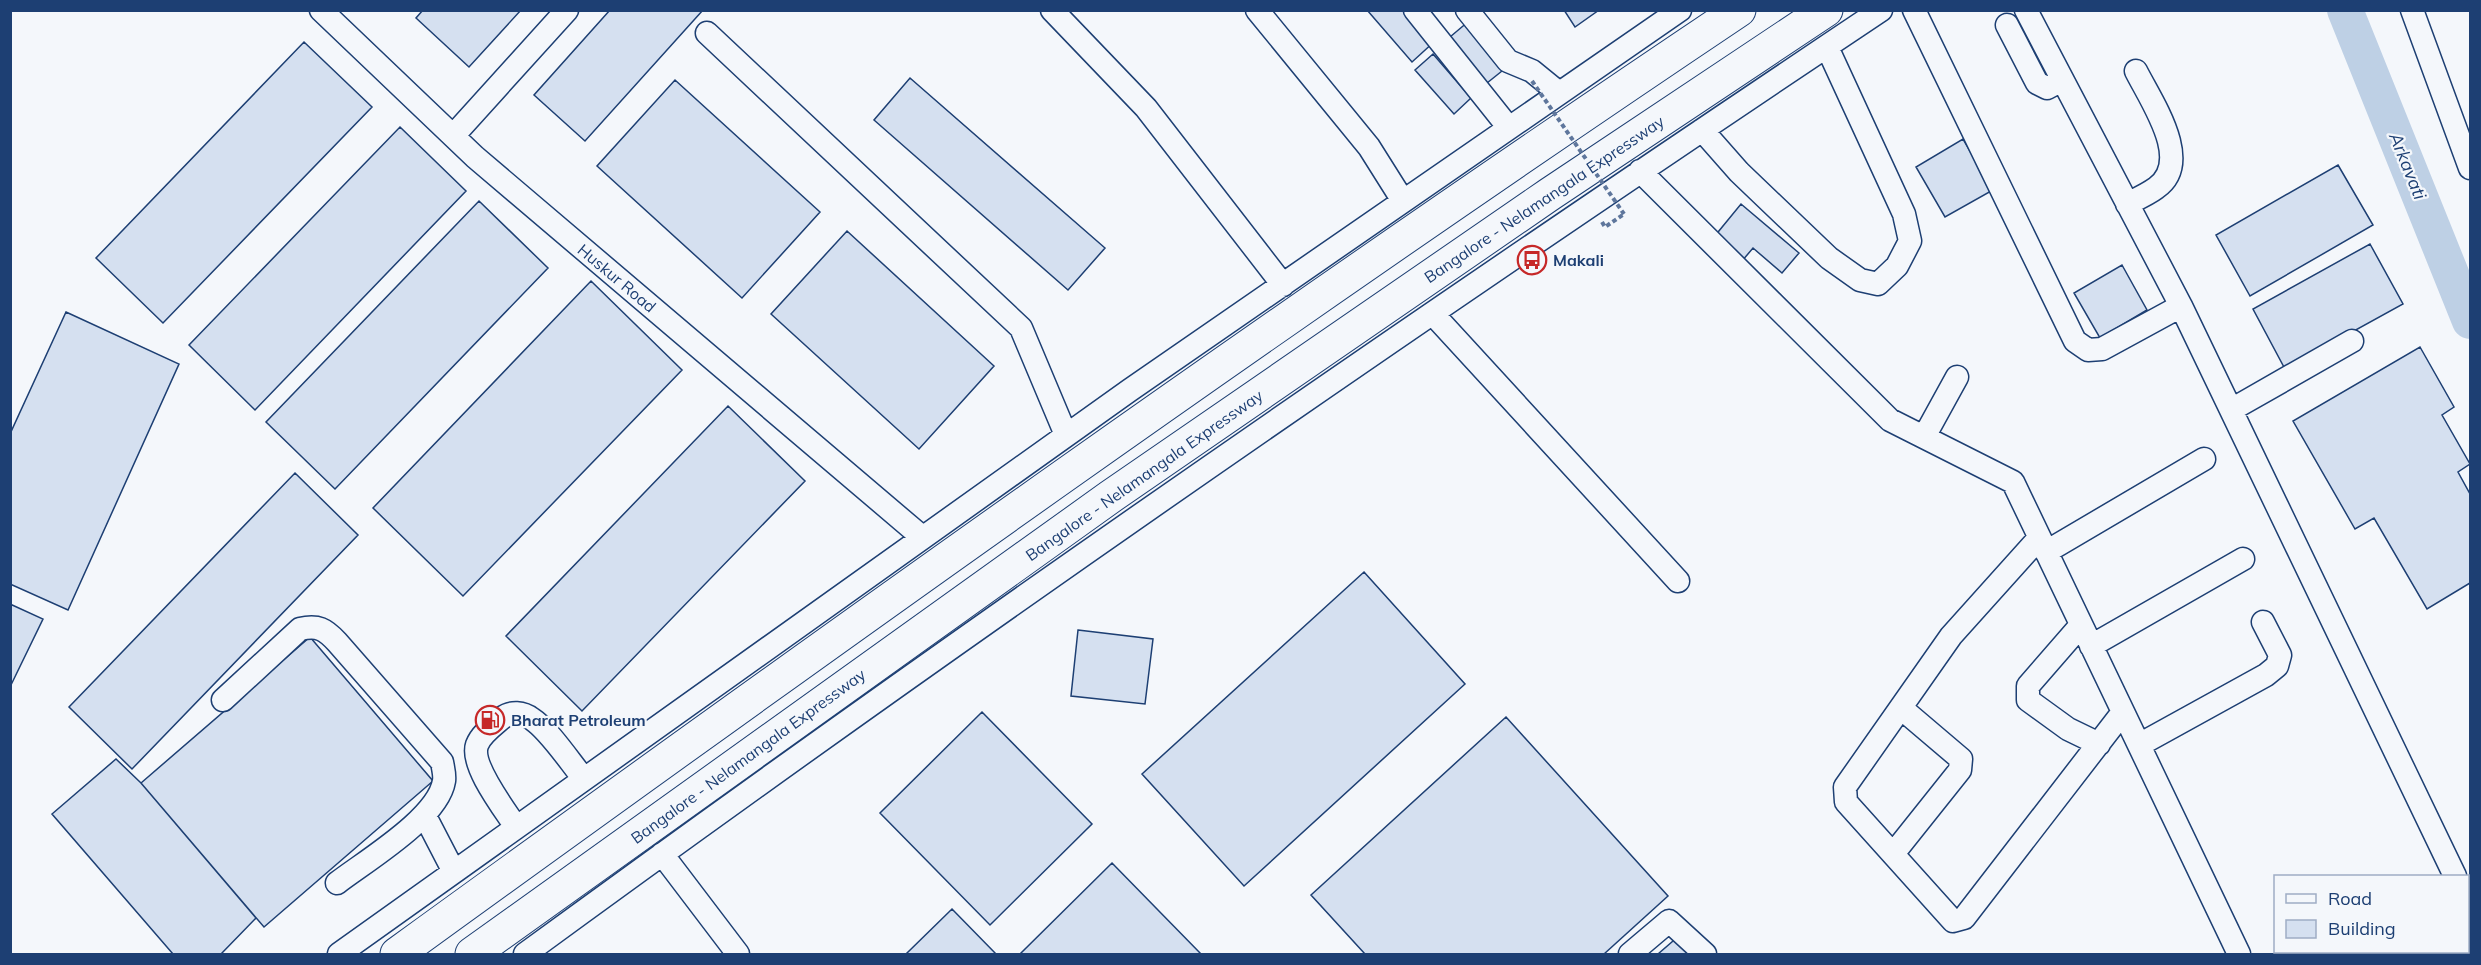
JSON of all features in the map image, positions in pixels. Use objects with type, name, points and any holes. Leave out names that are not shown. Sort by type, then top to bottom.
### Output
[{"type":"highway","points":[[397,954],[934,566],[1302,307],[1739,10]]},
{"type":"highway","name":"Bangalore - Nelamangala Expressway","points":[[472,954],[1110,497],[1550,194],[1826,10]]},
{"type":"street","name":"Huskur Road","points":[[321,10],[453,136],[922,537]]},
{"type":"street","points":[[453,136],[567,10]]},
{"type":"street","points":[[1052,10],[1146,108],[1282,285]]},
{"type":"street","points":[[1257,10],[1369,147],[1403,201]]},
{"type":"street","points":[[1415,10],[1509,128]]},
{"type":"street","points":[[1467,10],[1508,61],[1532,71],[1559,93]]},
{"type":"street","points":[[339,954],[1066,435],[1680,10]]},
{"type":"street","points":[[525,954],[662,854],[1115,534],[1640,171],[1881,10]]},
{"type":"street","points":[[1914,10],[2075,341],[2088,350],[2102,349],[2181,306]]},
{"type":"street","points":[[2026,10],[2181,306],[2455,875]]},
{"type":"street","points":[[2412,10],[2470,168]]},
{"type":"street","points":[[2007,25],[2037,83],[2047,88],[2062,80]]},
{"type":"street","points":[[707,33],[1021,328],[1066,435]]},
{"type":"street","points":[[1702,130],[1748,180],[1829,258],[1860,280],[1878,284],[1897,266],[1910,241],[1904,214],[1827,46]]},
{"type":"street","points":[[2127,204],[2158,187],[2172,168],[2171,144],[2136,70]]},
{"type":"street","points":[[1640,171],[1890,420],[2013,482],[2239,954]]},
{"type":"street","points":[[1433,314],[1678,580]]},
{"type":"street","points":[[2231,410],[2352,341]]},
{"type":"street","points":[[1924,437],[1957,377]]},
{"type":"street","points":[[2123,712],[1964,918],[1953,921],[1846,801],[1845,787],[1951,636],[2043,545],[2204,459]]},
{"type":"street","points":[[2091,646],[2243,560]]},
{"type":"street","points":[[2139,745],[2266,675],[2277,666],[2280,655],[2263,622]]},
{"type":"street","points":[[2081,625],[2028,686],[2028,700],[2068,729],[2099,744]]},
{"type":"street","points":[[223,700],[300,629],[314,626],[327,632],[442,762],[445,779],[439,796],[426,816],[337,883]]},
{"type":"street","points":[[1893,854],[1960,770],[1961,759],[1901,708]]},
{"type":"street","points":[[516,827],[480,769],[476,753],[482,737],[506,715],[518,713],[533,719],[584,779]]},
{"type":"street","points":[[426,816],[454,872]]},
{"type":"street","points":[[662,854],[738,954]]},
{"type":"street","points":[[1630,954],[1669,921],[1705,954]]},
{"type":"path","points":[[1532,81],[1624,214],[1605,227]]},
{"type":"building","points":[[423,10],[521,10],[469,67],[416,18]]},
{"type":"building","points":[[610,10],[703,10],[585,141],[534,95]]},
{"type":"building","points":[[1367,10],[1409,10],[1435,41],[1412,62]]},
{"type":"building","points":[[1564,10],[1599,10],[1575,27]]},
{"type":"building","points":[[1469,21],[1507,67],[1482,87],[1444,42]]},
{"type":"building","points":[[304,42],[372,107],[163,323],[96,258]]},
{"type":"building","points":[[1433,54],[1471,98],[1454,114],[1415,70]]},
{"type":"building","points":[[910,78],[1105,248],[1068,290],[874,120]]},
{"type":"building","points":[[675,80],[820,212],[742,298],[597,166]]},
{"type":"building","points":[[400,127],[466,191],[255,410],[189,345]]},
{"type":"building","points":[[1963,139],[1993,190],[1945,217],[1916,167]]},
{"type":"building","points":[[2338,165],[2373,225],[2250,296],[2216,235]]},
{"type":"building","points":[[479,201],[548,268],[335,489],[266,422]]},
{"type":"building","points":[[1741,204],[1799,253],[1782,273],[1753,248],[1742,261],[1714,237]]},
{"type":"building","points":[[847,231],[994,366],[919,449],[771,314]]},
{"type":"building","points":[[2370,244],[2403,304],[2285,369],[2253,309]]},
{"type":"building","points":[[2122,265],[2147,310],[2100,338],[2074,293]]},
{"type":"building","points":[[591,281],[682,370],[463,596],[373,508]]},
{"type":"building","points":[[66,312],[179,364],[68,610],[10,584],[10,434]]},
{"type":"building","points":[[2420,347],[2454,407],[2442,415],[2470,464],[2458,472],[2470,494],[2470,583],[2427,609],[2374,518],[2355,529],[2293,421]]},
{"type":"building","points":[[728,406],[805,481],[582,711],[506,636]]},
{"type":"building","points":[[295,473],[358,535],[132,769],[69,707]]},
{"type":"building","points":[[1364,572],[1465,684],[1244,886],[1142,774]]},
{"type":"building","points":[[10,604],[43,619],[10,687]]},
{"type":"building","points":[[1078,630],[1153,639],[1145,704],[1071,696]]},
{"type":"building","points":[[310,637],[433,781],[264,927],[141,783]]},
{"type":"building","points":[[982,712],[1092,824],[990,925],[880,813]]},
{"type":"building","points":[[1506,717],[1668,896],[1604,954],[1365,954],[1311,895]]},
{"type":"building","points":[[116,759],[141,783],[256,918],[221,954],[173,954],[52,814]]},
{"type":"building","points":[[1112,863],[1201,954],[1020,954]]},
{"type":"building","points":[[952,909],[996,954],[906,954]]},
{"type":"building","points":[[1680,935],[1698,954],[1658,954]]},
{"type":"waterway","name":"Arkavati","points":[[2345,10],[2470,321]]},
{"type":"place","name":"Makali","points":[[1532,260]]},
{"type":"place","name":"Bharat Petroleum","points":[[490,720]]}]
